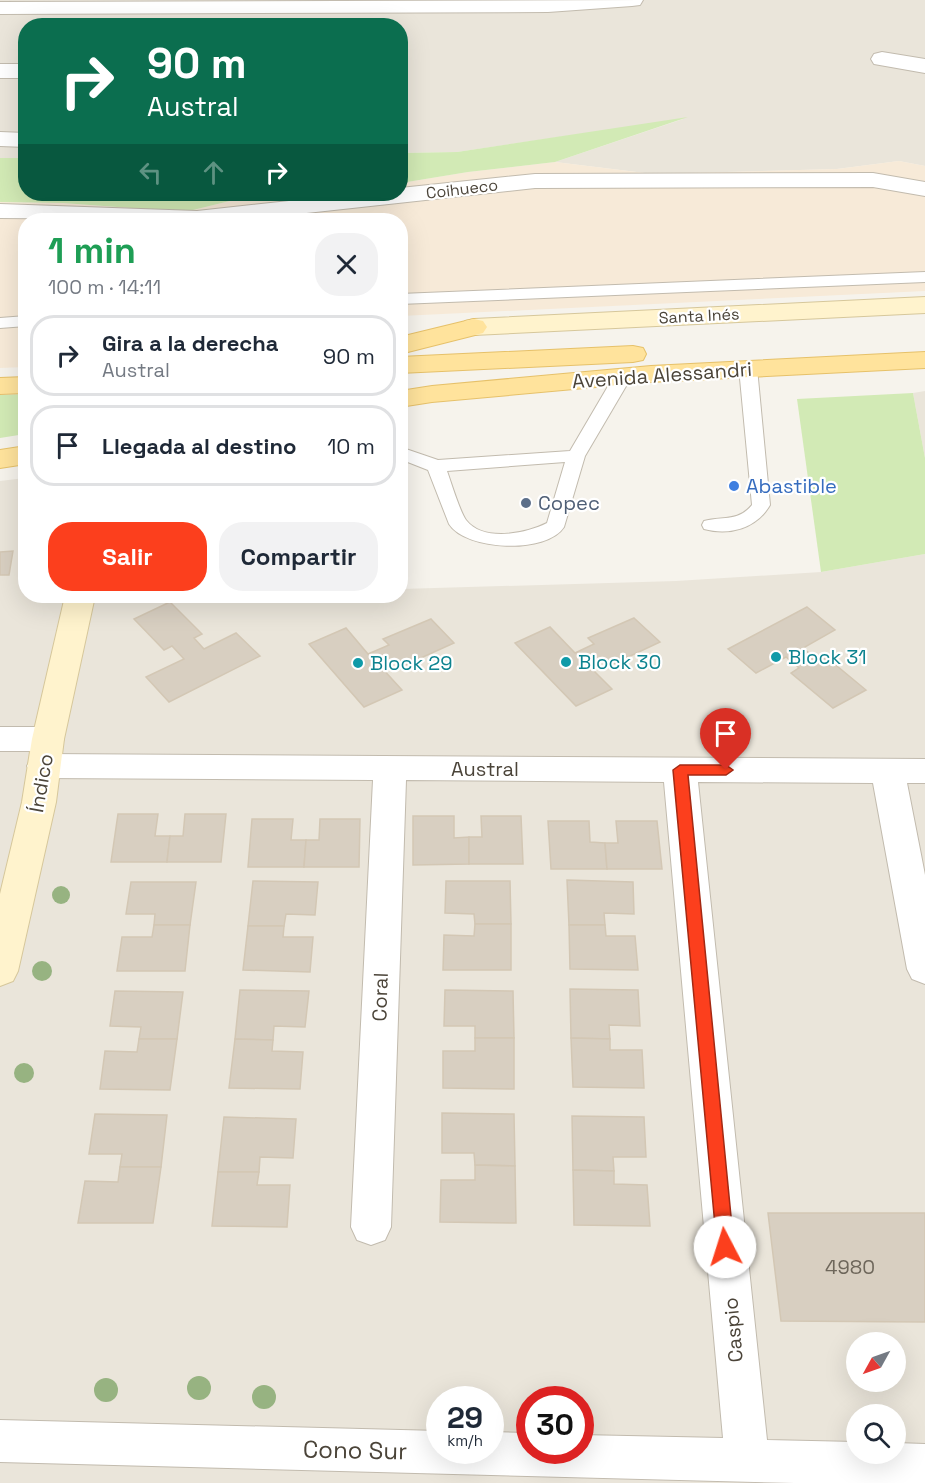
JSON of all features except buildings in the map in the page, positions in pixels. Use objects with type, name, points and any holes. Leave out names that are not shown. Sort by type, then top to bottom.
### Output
[{"type":"main road","name":"Santa Inés","points":[[474,327],[925,305]]},
{"type":"main road","points":[[408,331],[474,327]]},
{"type":"main road","points":[[408,344],[474,327]]},
{"type":"main road","name":"Avenida Alessandri","points":[[408,365],[925,339]]},
{"type":"main road","name":"Avenida Alessandri","points":[[408,398],[623,376],[925,360]]},
{"type":"main road","points":[[0,386],[18,385]]},
{"type":"main road","points":[[0,459],[18,456]]},
{"type":"main road","name":"Índico","points":[[0,971],[39,802],[46,753],[78,603]]},
{"type":"street","points":[[0,8],[413,4],[548,6],[633,0]]},
{"type":"street","points":[[882,59],[925,66]]},
{"type":"street","points":[[0,71],[18,71]]},
{"type":"street","points":[[0,139],[18,140]]},
{"type":"street","name":"Coihueco","points":[[408,195],[535,181],[873,180],[925,189]]},
{"type":"street","name":"Coihueco","points":[[243,213],[352,201]]},
{"type":"street","name":"Coihueco","points":[[0,211],[56,213]]},
{"type":"street","name":"Austral","points":[[0,739],[46,753],[390,768],[925,771]]},
{"type":"street","name":"Coral","points":[[370,1227],[390,768]]},
{"type":"street","name":"Caspio","points":[[680,770],[747,1460]]},
{"type":"street","points":[[888,771],[925,969]]},
{"type":"street","name":"Cono Sur","points":[[0,1441],[925,1464]]},
{"type":"lane","points":[[408,299],[925,277]]},
{"type":"lane","points":[[0,323],[18,322]]},
{"type":"lane","points":[[711,525],[740,523],[751,518],[761,505],[747,368]]},
{"type":"lane","points":[[436,466],[458,524],[480,537],[508,541],[536,536],[555,527],[576,456],[623,376]]},
{"type":"lane","points":[[408,455],[436,466],[576,456]]},
{"type":"shaded area","points":[[0,0],[925,0],[925,166],[899,161],[837,169],[653,174],[555,162],[683,119],[457,152],[408,153],[408,18],[18,18],[18,158],[0,158]]},
{"type":"shaded area","points":[[899,161],[925,166],[925,291],[408,316],[408,213],[18,213],[18,367],[0,368],[0,202],[63,203],[185,212],[230,201],[408,201],[408,182],[555,162],[653,174],[837,169]]},
{"type":"shaded area","points":[[925,391],[925,458],[913,393]]},
{"type":"shaded area","points":[[18,479],[18,603],[408,603],[408,589],[676,581],[821,572],[925,554],[925,1483],[0,1483],[0,481]]},
{"type":"green space","points":[[688,117],[555,162],[408,182],[408,153],[457,152]]},
{"type":"green space","points":[[0,158],[18,158],[18,201],[230,201],[185,212],[63,203],[0,202]]},
{"type":"green space","points":[[913,393],[925,458],[925,554],[821,572],[797,399]]},
{"type":"green space","points":[[18,394],[18,435],[0,438],[0,395]]},
{"type":"place","name":"Abastible","points":[[734,486]]},
{"type":"place","name":"Copec","points":[[526,503]]},
{"type":"place","name":"Block 31","points":[[776,657]]},
{"type":"place","name":"Block 30","points":[[566,662]]},
{"type":"place","name":"Block 29","points":[[358,663]]},
{"type":"route","points":[[725,1247],[680,770],[726,770]]}]
